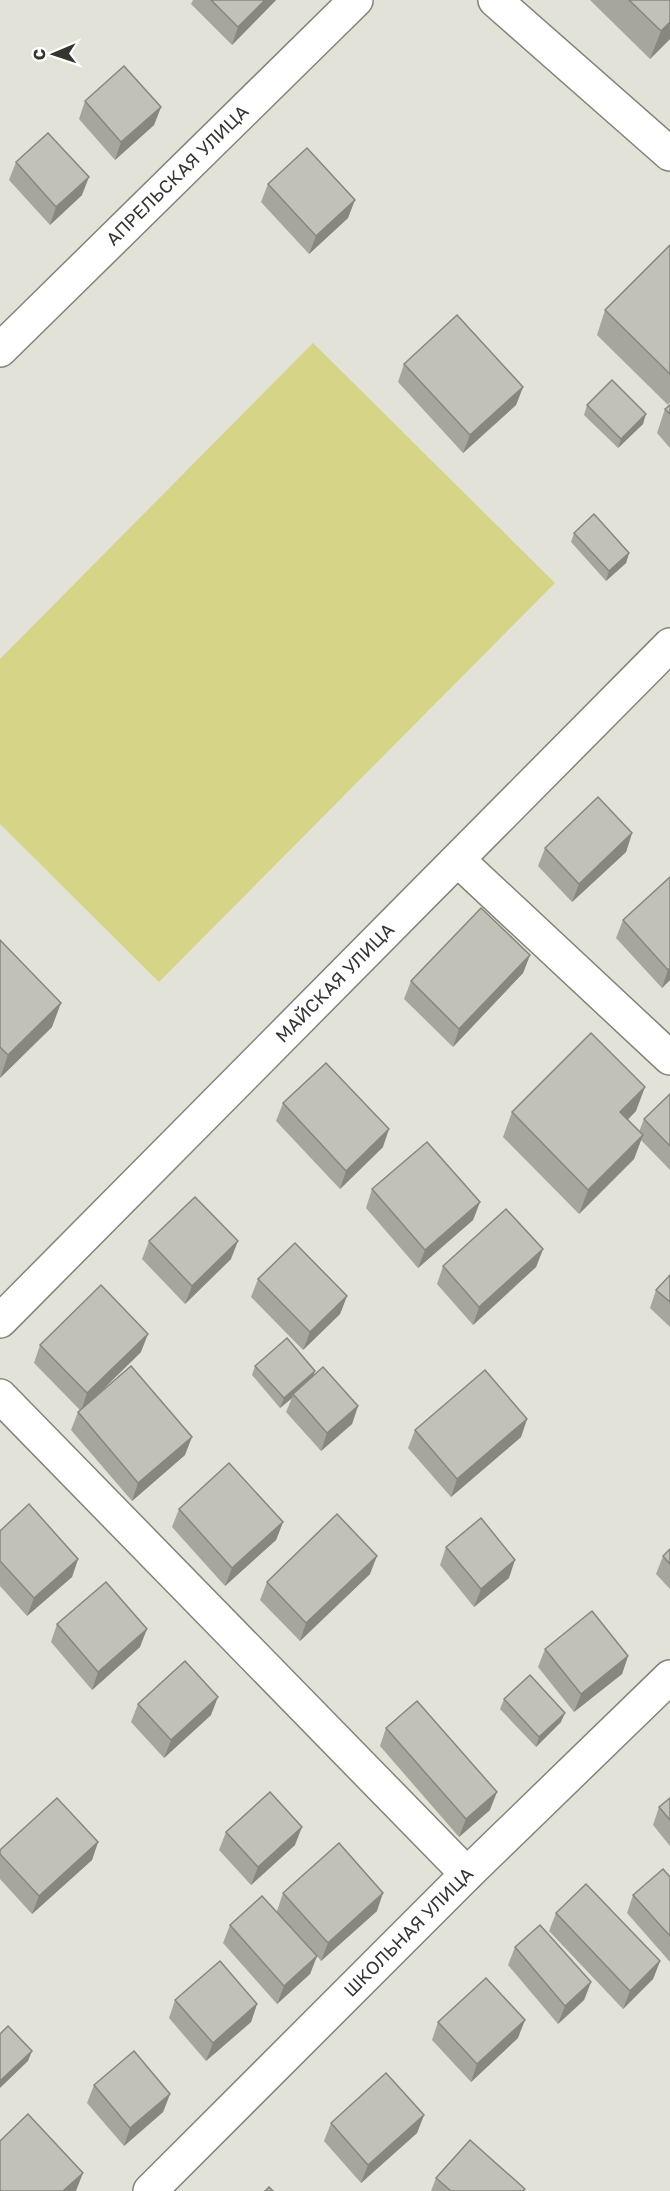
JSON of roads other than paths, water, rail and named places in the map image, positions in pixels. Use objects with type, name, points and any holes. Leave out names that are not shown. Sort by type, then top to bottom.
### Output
[{"type":"street","name":"АПРЕЛЬСКАЯ УЛИЦА","points":[[0,351],[356,0]]},
{"type":"street","points":[[495,0],[670,154]]},
{"type":"street","name":"МАЙСКАЯ УЛИЦА","points":[[0,1321],[670,645]]},
{"type":"street","points":[[458,860],[670,1058]]},
{"type":"street","points":[[0,1396],[467,1874]]},
{"type":"street","name":"ШКОЛЬНАЯ УЛИЦА","points":[[150,2191],[467,1874],[670,1677]]}]
